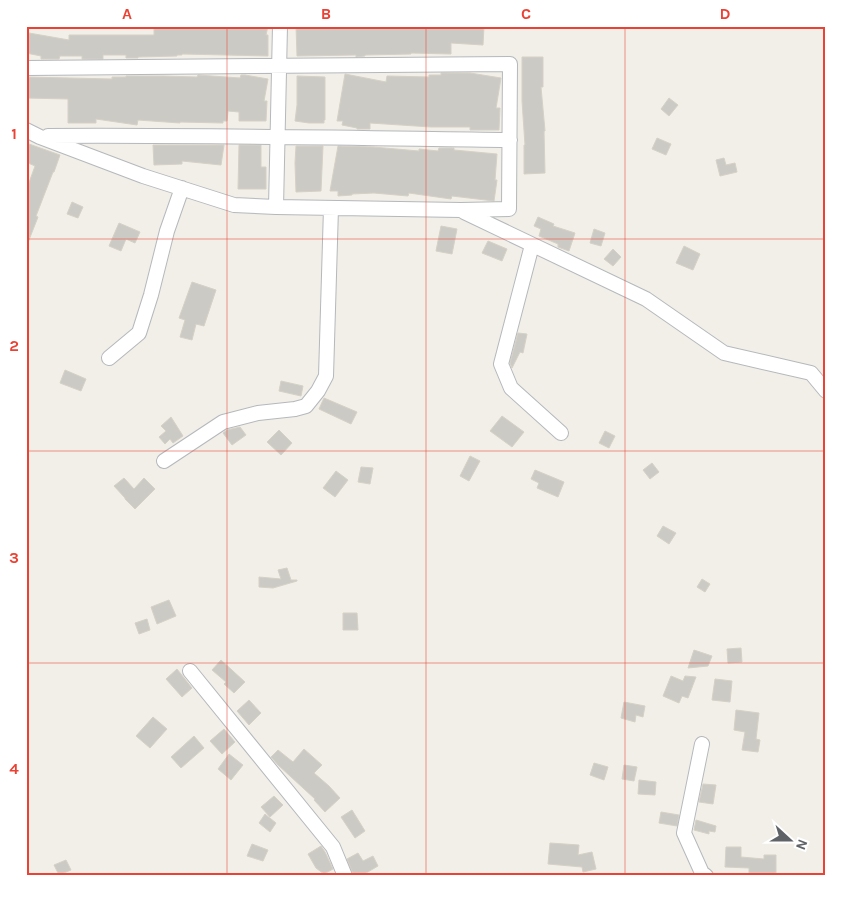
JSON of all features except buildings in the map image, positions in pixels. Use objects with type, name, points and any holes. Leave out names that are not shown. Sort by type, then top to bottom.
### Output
[{"type":"street","points":[[276,207],[280,26]]},
{"type":"street","points":[[26,68],[510,64],[509,209],[460,210],[234,205],[143,176],[26,130]]},
{"type":"street","points":[[40,137],[156,135],[510,140]]},
{"type":"street","points":[[109,358],[139,334],[167,231],[182,188]]},
{"type":"street","points":[[164,461],[223,422],[258,413],[306,406],[318,391],[326,376],[332,208]]},
{"type":"street","points":[[460,210],[646,299],[724,353],[812,373],[826,391]]},
{"type":"street","points":[[532,245],[501,364],[511,388],[561,433]]},
{"type":"street","points":[[190,672],[333,847],[345,876]]},
{"type":"street","points":[[702,744],[684,833],[702,873],[706,876]]}]
